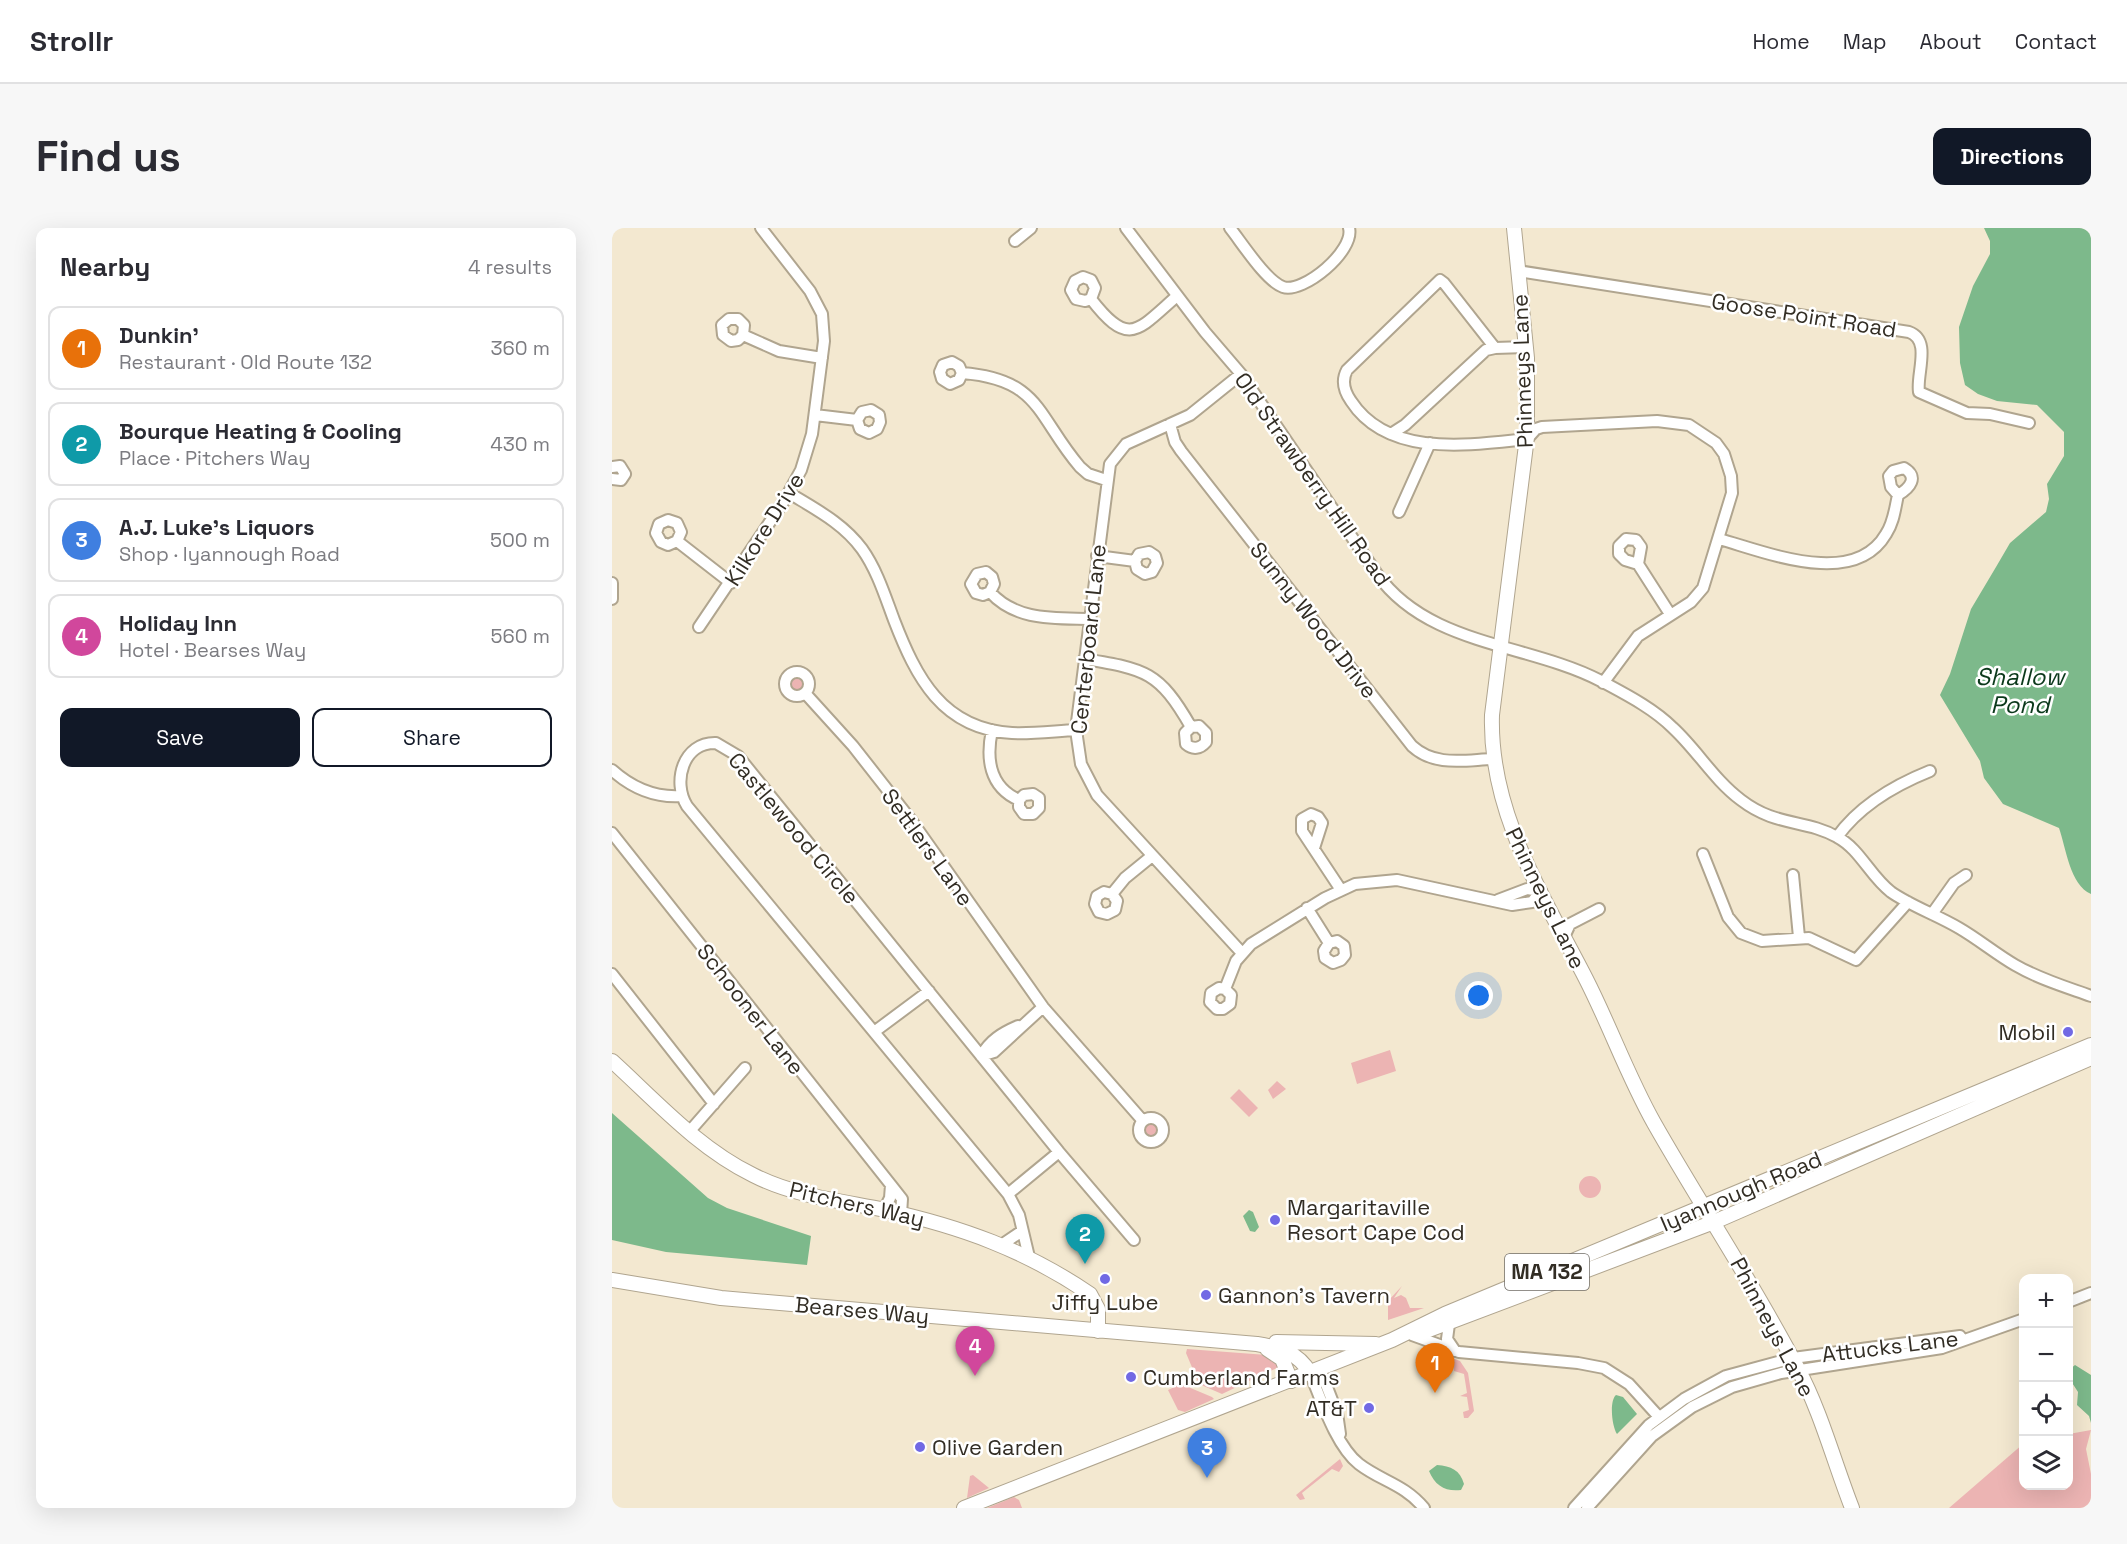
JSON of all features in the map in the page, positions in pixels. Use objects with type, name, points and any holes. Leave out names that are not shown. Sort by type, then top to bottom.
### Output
[{"type":"main road","name":"Phinneys Lane","points":[[1514,228],[1526,347],[1527,439],[1492,715],[1493,759],[1505,812],[1652,1120],[1796,1364],[1851,1508]]},
{"type":"main road","name":"Iyannough Road","points":[[964,1508],[1388,1342],[1445,1314],[2091,1045]]},
{"type":"main road","name":"Iyannough Road","points":[[1388,1342],[1449,1324],[1714,1222],[2091,1059]]},
{"type":"main road","name":"Pitchers Way","points":[[612,1060],[689,1132],[723,1158],[776,1185],[812,1196],[884,1210],[971,1232],[1003,1244],[1090,1294],[1098,1309],[1098,1331]]},
{"type":"main road","name":"Bearses Way","points":[[612,1280],[721,1298],[1257,1344],[1281,1342],[1306,1344],[1315,1371]]},
{"type":"main road","points":[[1306,1344],[1388,1342]]},
{"type":"main road","points":[[1257,1344],[1280,1357],[1291,1381]]},
{"type":"main road","name":"Bearses Way","points":[[1257,1344],[1292,1353],[1315,1371]]},
{"type":"street","name":"Kilkore Drive","points":[[699,627],[731,583],[789,494],[807,453],[815,415],[824,331],[819,306],[761,228]]},
{"type":"street","points":[[1017,235],[1031,228]]},
{"type":"street","name":"Old Strawberry Hill Road","points":[[1126,228],[1177,296],[1241,374],[1329,506],[1394,596],[1428,618],[1501,647],[1563,664],[1603,682],[1666,722],[1730,791],[1751,807],[1776,820],[1837,837],[1856,852],[1884,886],[1908,902],[2024,970],[2091,996]]},
{"type":"street","points":[[1230,228],[1267,275],[1280,286],[1290,288],[1307,282],[1338,257],[1349,242],[1349,228]]},
{"type":"street","name":"Goose Point Road","points":[[1518,271],[1909,332],[1918,337],[1922,347],[1917,377],[1919,392],[1967,413],[1990,414],[2029,423]]},
{"type":"street","points":[[1495,348],[1440,280],[1345,375],[1344,387],[1356,409],[1375,427],[1391,434],[1430,443],[1451,445],[1527,439],[1536,429],[1657,421],[1676,422],[1699,429],[1716,443],[1724,454],[1731,476],[1732,493],[1703,588],[1691,602],[1638,636],[1603,682]]},
{"type":"street","points":[[1091,299],[1114,326],[1128,330],[1140,327],[1177,296]]},
{"type":"street","points":[[744,334],[779,351],[822,358]]},
{"type":"street","points":[[1391,434],[1405,425],[1486,350],[1526,347]]},
{"type":"street","points":[[962,373],[994,378],[1024,394],[1046,416],[1080,467],[1088,474],[1106,480]]},
{"type":"street","name":"Centerboard Lane","points":[[1241,374],[1199,409],[1126,444],[1110,464],[1096,556],[1076,730],[1082,764],[1097,795],[1242,953]]},
{"type":"street","points":[[815,415],[857,420]]},
{"type":"street","name":"Sunny Wood Drive","points":[[1170,424],[1181,451],[1412,746],[1424,756],[1435,760],[1493,759]]},
{"type":"street","points":[[1399,512],[1430,443]]},
{"type":"street","points":[[612,466],[621,466],[625,474],[621,480],[612,479]]},
{"type":"street","points":[[789,494],[831,519],[861,548],[876,574],[911,663],[928,689],[951,711],[966,720],[992,730],[1023,733],[1076,730]]},
{"type":"street","points":[[1719,540],[1822,564],[1850,561],[1868,553],[1882,541],[1892,523],[1898,495]]},
{"type":"street","points":[[677,541],[731,583]]},
{"type":"street","points":[[1096,556],[1135,561]]},
{"type":"street","points":[[1638,564],[1670,614]]},
{"type":"street","points":[[612,583],[612,599]]},
{"type":"street","points":[[990,592],[1004,605],[1029,615],[1089,619]]},
{"type":"street","points":[[1084,659],[1133,668],[1149,675],[1170,693],[1191,727]]},
{"type":"street","name":"Settlers Lane","points":[[805,693],[853,746],[911,820],[1042,1007],[1143,1121]]},
{"type":"street","points":[[992,730],[988,752],[992,773],[1003,790],[1019,800]]},
{"type":"street","name":"Castlewood Circle","points":[[682,796],[680,781],[682,768],[693,750],[712,743],[731,750],[745,764],[1059,1152],[1134,1240]]},
{"type":"street","points":[[612,770],[626,782],[644,792],[668,797],[682,796],[1008,1194],[1017,1208],[1029,1257]]},
{"type":"street","points":[[1837,837],[1848,822],[1876,799],[1904,781],[1930,771]]},
{"type":"street","name":"Schooner Lane","points":[[612,833],[902,1199],[901,1214]]},
{"type":"street","points":[[1314,848],[1341,890]]},
{"type":"street","points":[[1703,854],[1728,917],[1741,933],[1762,941],[1799,937],[1815,940],[1856,960],[1908,902]]},
{"type":"street","points":[[1113,894],[1125,879],[1152,856]]},
{"type":"street","points":[[1792,875],[1799,937]]},
{"type":"street","points":[[1932,914],[1954,883],[1966,875]]},
{"type":"street","points":[[1225,989],[1242,953],[1251,944],[1307,908],[1341,890],[1368,882],[1397,880],[1498,900],[1512,905],[1528,903],[1538,897],[1541,891]]},
{"type":"street","points":[[1307,908],[1329,943]]},
{"type":"street","points":[[1564,937],[1570,924],[1599,909]]},
{"type":"street","points":[[612,974],[714,1104]]},
{"type":"street","points":[[874,1032],[928,991]]},
{"type":"street","points":[[981,1056],[988,1044],[1003,1032],[1022,1024],[1042,1007]]},
{"type":"street","points":[[689,1132],[745,1068]]},
{"type":"street","points":[[1008,1194],[1059,1152]]},
{"type":"street","points":[[884,1210],[890,1198],[891,1185]]},
{"type":"street","points":[[1003,1244],[1022,1231]]},
{"type":"street","points":[[2073,1300],[2091,1293]]},
{"type":"street","name":"Attucks Lane","points":[[1574,1508],[1631,1443],[1659,1417],[1692,1394],[1726,1376],[1750,1367],[1796,1364],[1972,1335],[2019,1321]]},
{"type":"street","points":[[1449,1324],[1447,1339],[1455,1351]]},
{"type":"street","points":[[1412,1335],[1455,1351],[1595,1366],[1629,1384],[1659,1417]]},
{"type":"street","name":"Attucks Lane","points":[[1587,1508],[1642,1446],[1685,1412],[1732,1387],[1796,1364]]},
{"type":"street","name":"Bearses Way","points":[[1315,1371],[1337,1413],[1340,1437],[1349,1454],[1360,1465],[1404,1488],[1424,1508]]},
{"type":"shaded area","points":[[797,676],[803,678],[805,684],[803,690],[797,692],[791,690],[789,684],[791,678]]},
{"type":"shaded area","points":[[1390,1050],[1396,1071],[1357,1084],[1351,1063]]},
{"type":"shaded area","points":[[1277,1081],[1286,1089],[1273,1099],[1268,1090]]},
{"type":"shaded area","points":[[1239,1089],[1258,1108],[1249,1117],[1230,1098]]},
{"type":"shaded area","points":[[1151,1123],[1157,1125],[1159,1131],[1157,1137],[1151,1139],[1145,1137],[1143,1131],[1145,1125]]},
{"type":"shaded area","points":[[1590,1176],[1598,1179],[1601,1187],[1598,1195],[1590,1198],[1582,1195],[1579,1187],[1582,1179]]},
{"type":"shaded area","points":[[1402,1286],[1394,1298],[1401,1295],[1406,1298],[1410,1308],[1424,1308],[1388,1320],[1388,1301]]},
{"type":"shaded area","points":[[1187,1349],[1267,1355],[1277,1361],[1279,1367],[1222,1394],[1199,1384],[1186,1353]]},
{"type":"shaded area","points":[[1452,1358],[1460,1361],[1468,1373],[1474,1411],[1468,1418],[1464,1418],[1463,1412],[1469,1410],[1467,1397],[1460,1396],[1467,1393],[1464,1374],[1454,1371]]},
{"type":"shaded area","points":[[1181,1384],[1214,1399],[1185,1412],[1178,1410],[1168,1390]]},
{"type":"shaded area","points":[[2091,1430],[2086,1449],[2091,1474],[2091,1508],[1949,1508],[2019,1447],[2019,1490],[2073,1490],[2073,1433]]},
{"type":"shaded area","points":[[1340,1459],[1343,1466],[1339,1472],[1332,1469],[1302,1493],[1305,1499],[1300,1500],[1296,1495]]},
{"type":"shaded area","points":[[973,1475],[989,1488],[967,1498],[970,1476]]},
{"type":"shaded area","points":[[1014,1497],[1019,1500],[1022,1508],[987,1508]]},
{"type":"water","name":"Shallow Pond","points":[[1984,228],[2091,228],[2091,894],[2078,883],[2073,874],[2059,828],[2003,804],[1984,778],[1980,761],[1940,695],[1950,674],[1971,609],[2010,543],[2046,512],[2049,499],[2047,484],[2064,456],[2064,432],[2037,405],[1997,401],[1978,394],[1965,385],[1960,363],[1959,327],[1973,286],[1990,254],[1990,241]]},
{"type":"water","points":[[612,1113],[708,1198],[727,1208],[811,1236],[807,1265],[666,1252],[612,1240]]},
{"type":"water","points":[[1249,1210],[1253,1212],[1259,1227],[1255,1232],[1250,1231],[1243,1216]]},
{"type":"water","points":[[2075,1365],[2091,1375],[2091,1423],[2089,1416],[2077,1405],[2078,1392],[2073,1384],[2073,1367]]},
{"type":"water","points":[[1616,1395],[1623,1397],[1637,1414],[1617,1434],[1612,1414],[1612,1403]]},
{"type":"water","points":[[1437,1465],[1447,1466],[1457,1472],[1464,1484],[1461,1490],[1446,1489],[1438,1484],[1429,1471]]},
{"type":"place","name":"Mobil","points":[[2068,1032]]},
{"type":"place","name":"Margaritaville Resort Cape Cod","points":[[1275,1220]]},
{"type":"place","name":"Bourque Heating & Cooling","points":[[1085,1264]]},
{"type":"place","name":"Jiffy Lube","points":[[1105,1279]]},
{"type":"place","name":"Gannon's Tavern","points":[[1206,1295]]},
{"type":"place","name":"Holiday Inn","points":[[975,1376]]},
{"type":"place","name":"Cumberland Farms","points":[[1131,1377]]},
{"type":"place","name":"Dunkin'","points":[[1435,1393]]},
{"type":"place","name":"AT&T","points":[[1369,1408]]},
{"type":"place","name":"Olive Garden","points":[[920,1447]]},
{"type":"place","name":"A.J. Luke's Liquors","points":[[1207,1478]]}]
